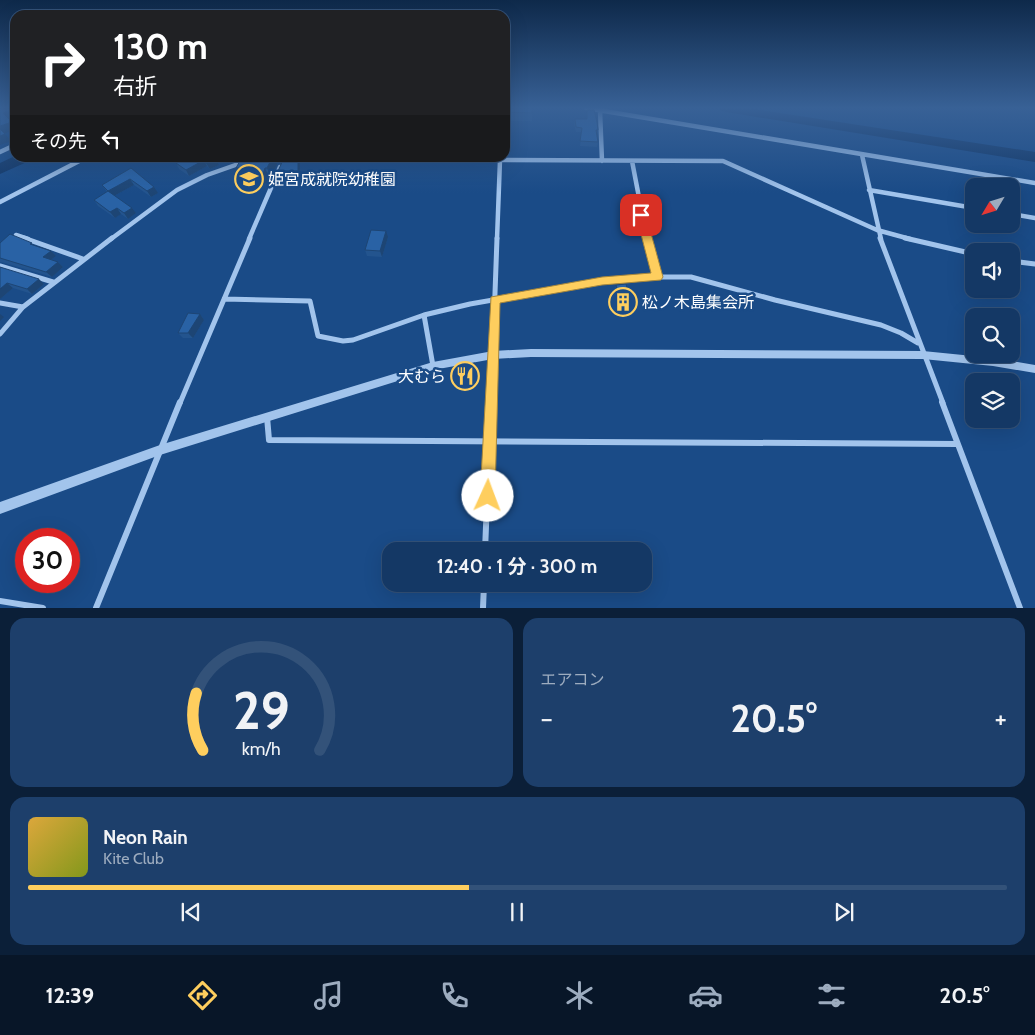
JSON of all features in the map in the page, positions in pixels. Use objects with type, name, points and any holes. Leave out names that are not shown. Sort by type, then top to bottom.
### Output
[{"type":"street","points":[[601,136],[602,161]]},
{"type":"street","points":[[754,136],[1035,184]]},
{"type":"street","points":[[862,155],[877,230],[918,343],[1020,608]]},
{"type":"street","points":[[510,160],[723,161],[877,230],[934,246],[965,252]]},
{"type":"street","points":[[632,161],[645,232],[657,277]]},
{"type":"street","points":[[0,202],[77,162]]},
{"type":"street","points":[[0,334],[23,307],[53,282],[177,190],[207,175],[244,162]]},
{"type":"street","points":[[96,608],[160,450],[282,162]]},
{"type":"street","points":[[485,542],[500,162]]},
{"type":"street","points":[[869,190],[965,206]]},
{"type":"street","points":[[1020,216],[1035,218]]},
{"type":"street","points":[[16,235],[83,259]]},
{"type":"street","points":[[1020,262],[1035,264]]},
{"type":"street","points":[[0,266],[53,282]]},
{"type":"street","points":[[224,299],[310,301],[318,336],[343,340],[360,338],[424,315],[470,304],[602,281],[657,277],[691,277],[768,298],[881,325],[901,333],[918,343]]},
{"type":"street","points":[[0,303],[23,307]]},
{"type":"street","points":[[424,315],[432,366]]},
{"type":"street","points":[[0,508],[160,450],[432,366],[493,355],[531,353],[923,355],[993,362],[1035,369]]},
{"type":"street","points":[[267,417],[269,440],[958,444]]},
{"type":"street","points":[[483,608],[484,592]]},
{"type":"street","points":[[0,601],[43,608]]},
{"type":"building","points":[[581,136],[597,136],[598,142],[580,141]]},
{"type":"building","points":[[178,162],[200,162],[186,170],[176,163]]},
{"type":"building","points":[[239,162],[270,162],[263,174],[251,177],[255,168],[236,168]]},
{"type":"building","points":[[282,162],[298,162],[298,171],[278,171]]},
{"type":"building","points":[[131,168],[154,187],[147,191],[130,179],[108,191],[102,185]]},
{"type":"building","points":[[108,191],[132,208],[124,213],[117,208],[110,212],[94,200]]},
{"type":"building","points":[[371,230],[386,231],[380,251],[365,250]]},
{"type":"building","points":[[10,234],[32,243],[30,244],[51,251],[43,257],[58,262],[46,272],[0,258],[0,243]]},
{"type":"building","points":[[0,267],[39,279],[27,289],[7,283],[0,289]]},
{"type":"building","name":"松ノ木島集会所","points":[[626,284],[632,308],[621,309],[616,285]]},
{"type":"building","points":[[188,313],[200,314],[188,333],[178,333]]},
{"type":"building","points":[[475,363],[475,375],[453,376],[453,367]]},
{"type":"waterway","points":[[897,136],[1035,157]]},
{"type":"waterway","points":[[0,169],[15,162]]},
{"type":"place","name":"姫宮成就院幼稚園","points":[[249,179]]},
{"type":"place","name":"松ノ木島集会所","points":[[623,302]]},
{"type":"place","name":"大むら","points":[[465,376]]},
{"type":"route","points":[[488,496],[495,300],[602,281],[657,277],[641,215]]}]
